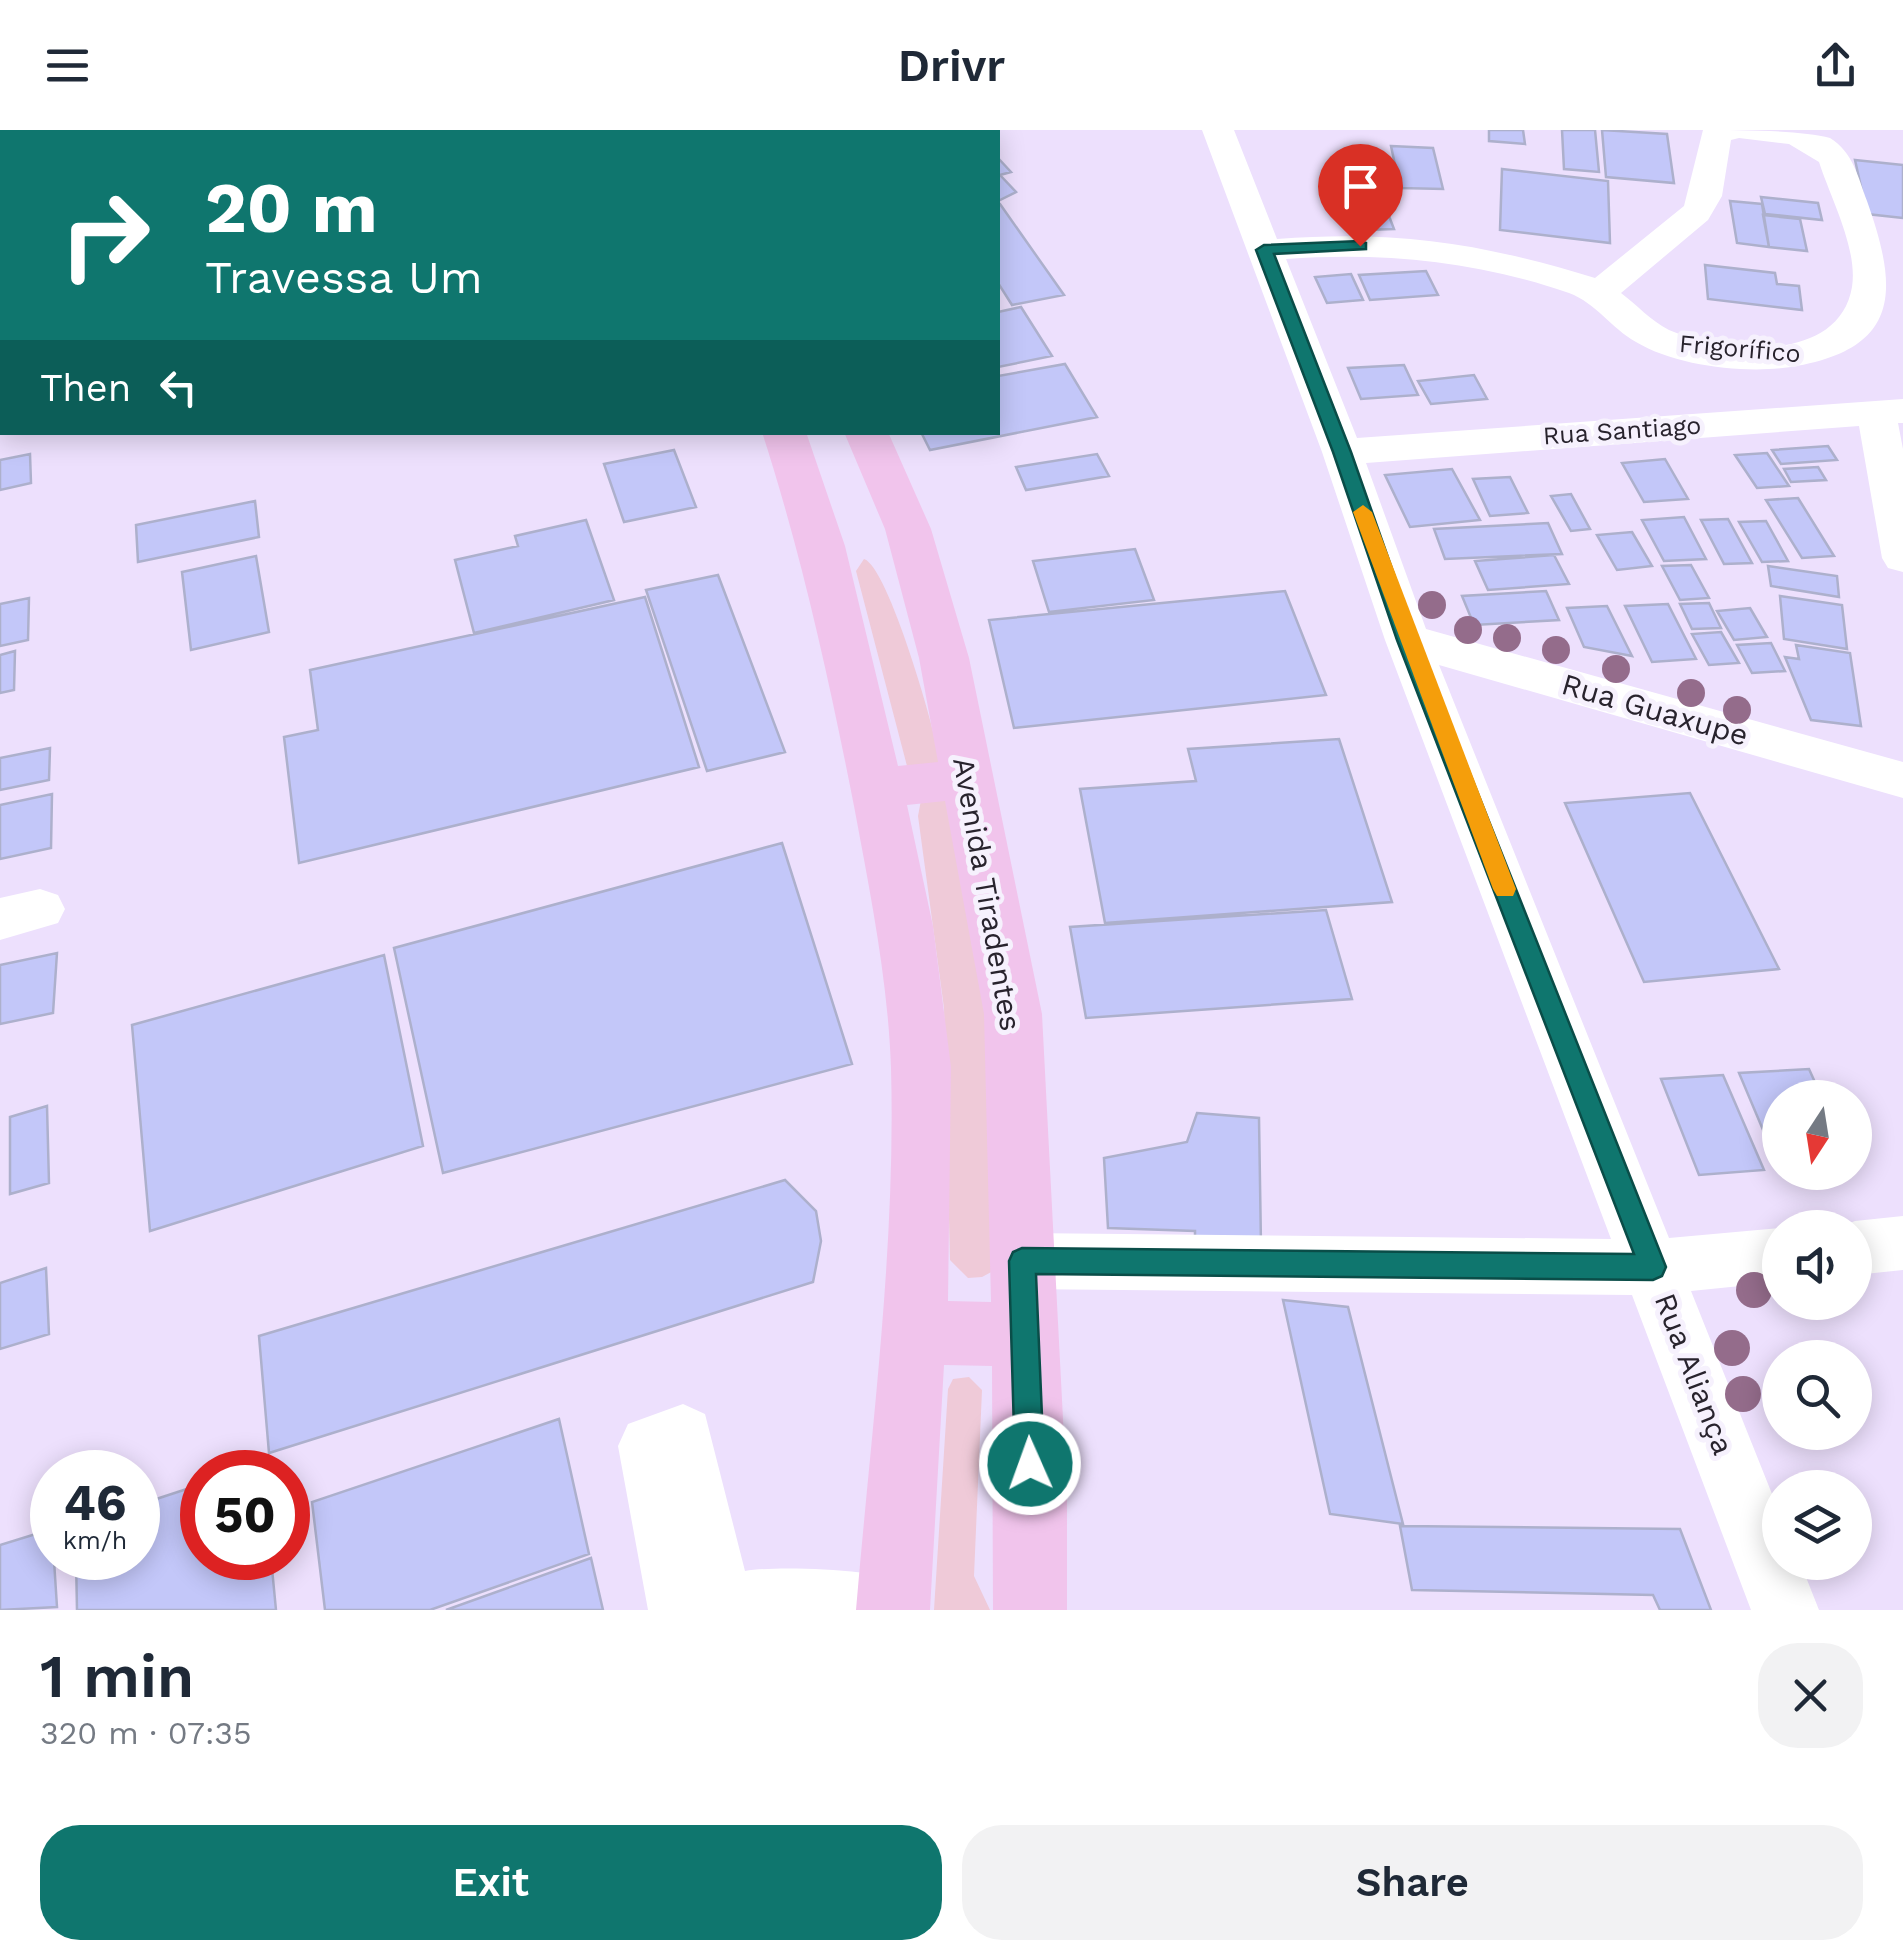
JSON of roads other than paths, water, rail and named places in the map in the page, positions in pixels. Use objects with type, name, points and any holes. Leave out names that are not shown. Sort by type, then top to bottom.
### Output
[{"type":"main road","points":[[785,435],[822,546],[877,789],[905,926],[921,1067],[914,1334],[893,1609]]},
{"type":"main road","name":"Avenida Tiradentes","points":[[867,435],[908,529],[944,658],[1013,1014],[1030,1610]]},
{"type":"main road","points":[[877,789],[968,778]]},
{"type":"main road","points":[[914,1334],[1025,1334]]},
{"type":"street","name":"Rua Aliança","points":[[1218,130],[1342,452],[1407,640],[1786,1610]]},
{"type":"street","points":[[1601,294],[1623,269],[1686,223],[1702,204],[1712,144],[1717,134],[1730,130]]},
{"type":"street","name":"Frigorífico","points":[[1264,250],[1392,245],[1601,294],[1644,332],[1688,348],[1779,356],[1813,354],[1834,346],[1850,333],[1867,307],[1871,280],[1835,159],[1822,144],[1791,134],[1748,130]]},
{"type":"street","points":[[1889,411],[1903,558]]},
{"type":"street","name":"Rua Santiago","points":[[1342,452],[1889,411]]},
{"type":"street","name":"Rua Guaxupe","points":[[1407,640],[1903,780]]},
{"type":"street","points":[[1872,1246],[1903,1243]]},
{"type":"street","points":[[1022,1261],[1653,1267],[1762,1257]]},
{"type":"street","points":[[682,1610],[650,1446],[683,1436],[720,1608],[779,1599],[809,1606],[893,1609]]}]
